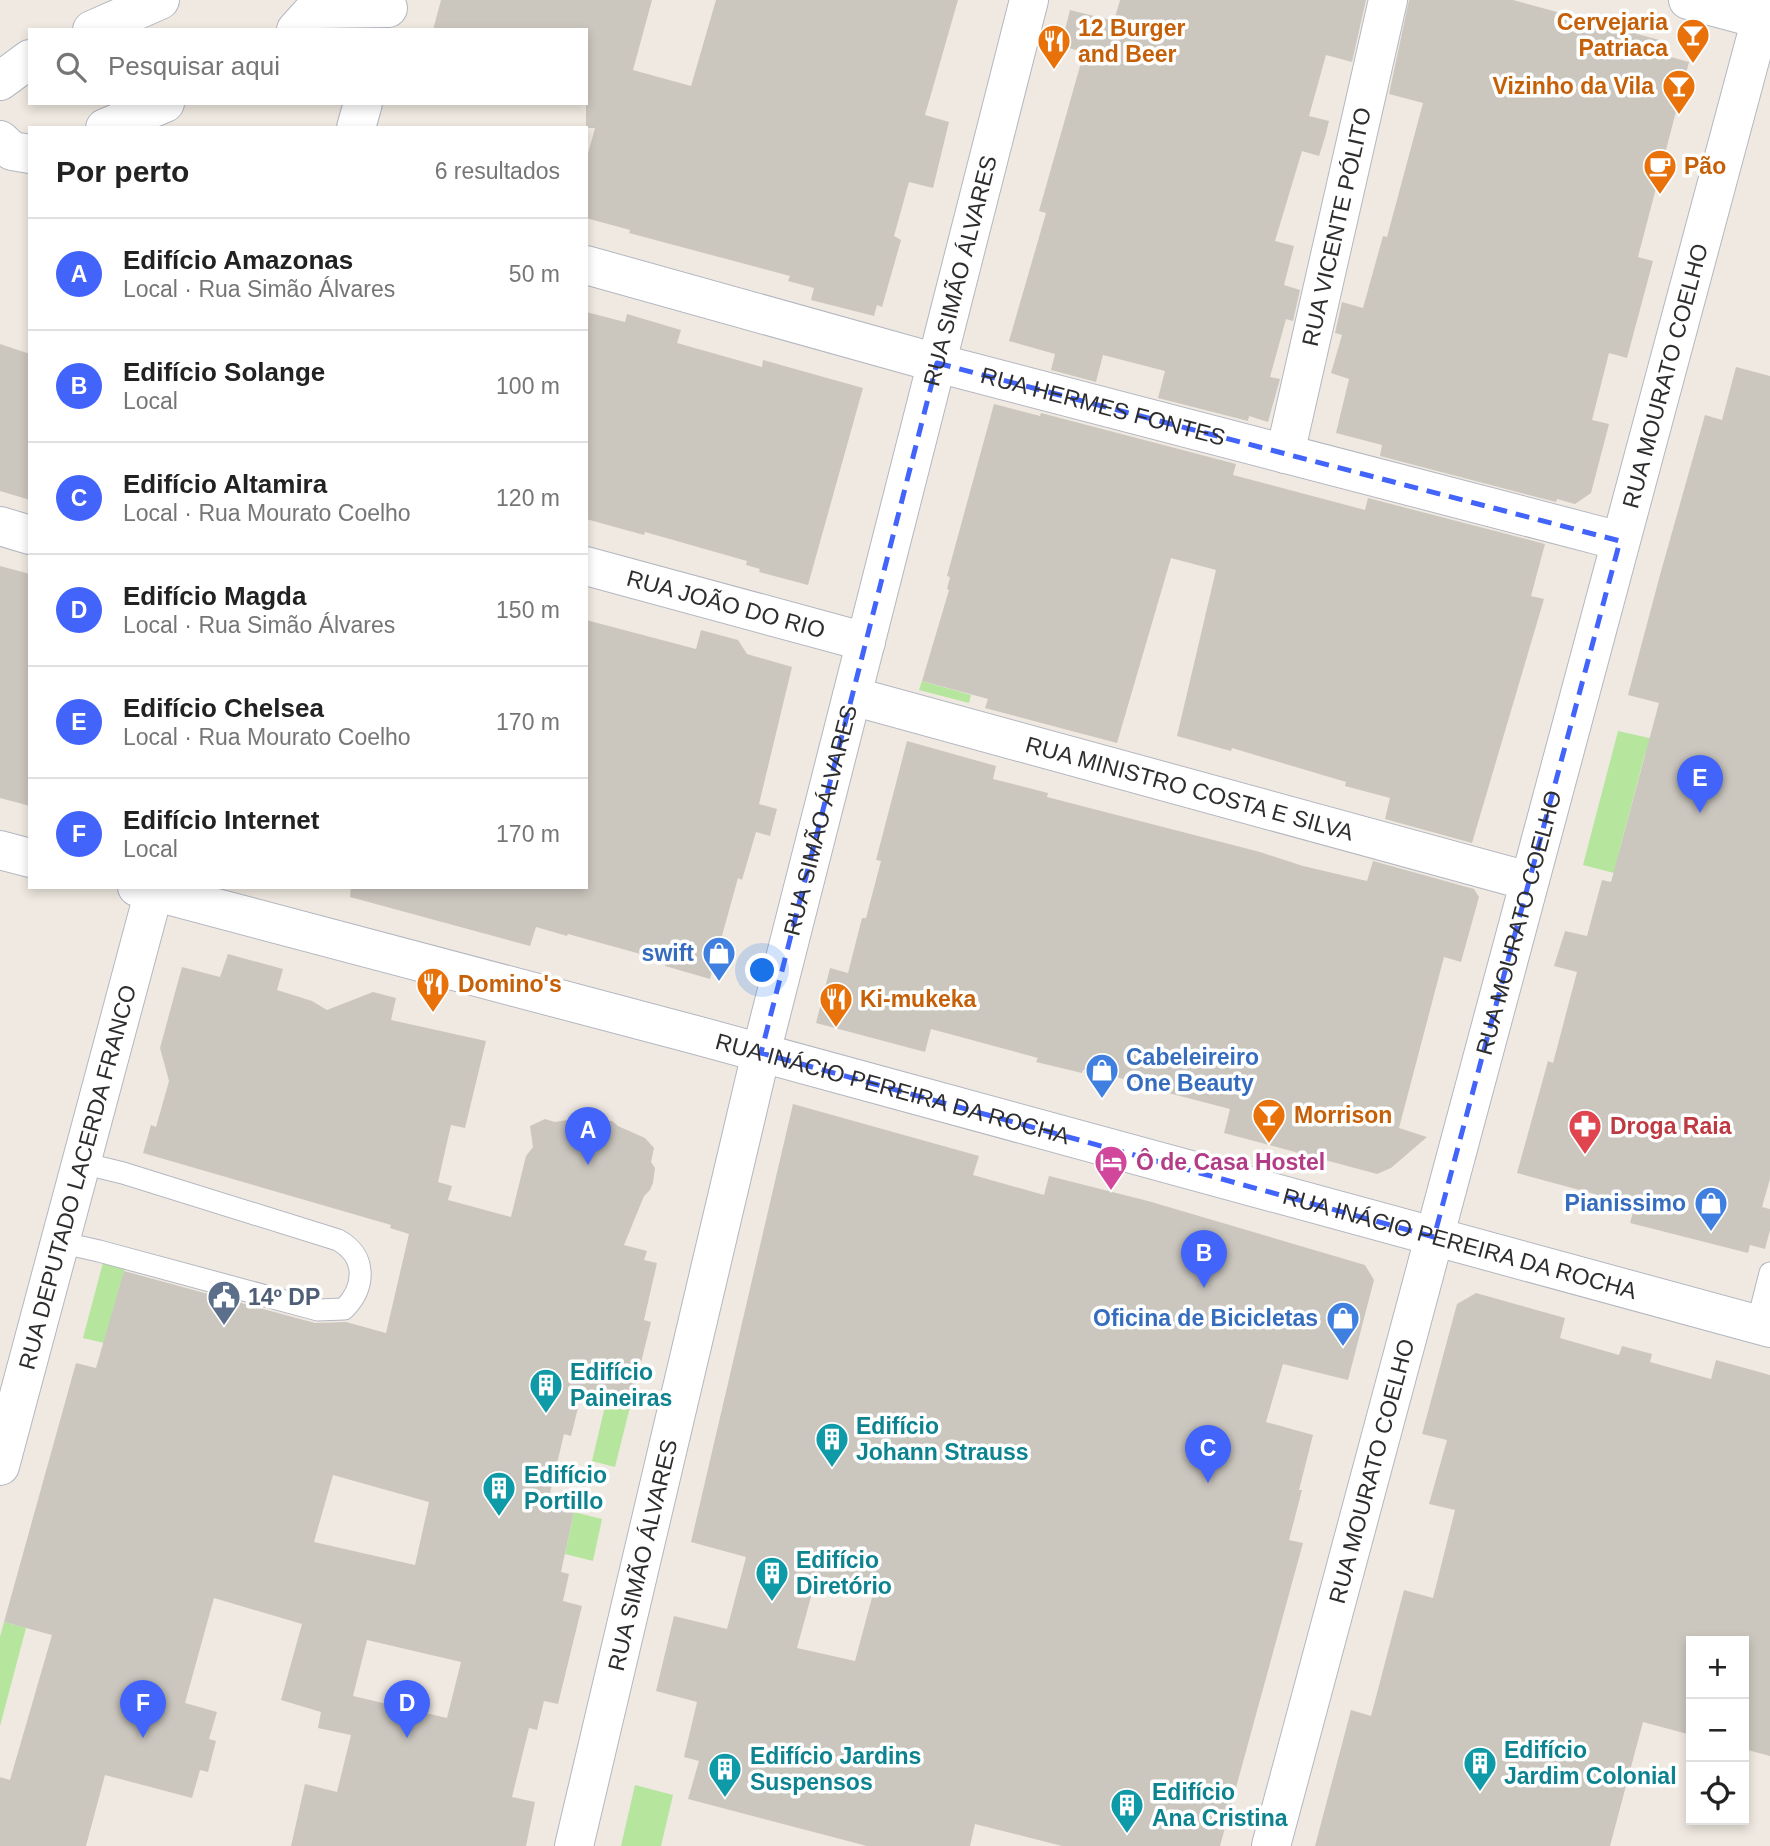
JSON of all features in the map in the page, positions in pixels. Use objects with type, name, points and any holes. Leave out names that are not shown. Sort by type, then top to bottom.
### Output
[{"type":"street","points":[[97,28],[160,0]]},
{"type":"street","name":"RUA SIMÃO ÁLVARES","points":[[574,1846],[761,1053],[1029,0]]},
{"type":"street","name":"RUA VICENTE PÓLITO","points":[[1284,454],[1388,0]]},
{"type":"street","points":[[1689,0],[1765,14]]},
{"type":"street","points":[[306,13],[387,12]]},
{"type":"street","name":"RUA MOURATO COELHO","points":[[1271,1846],[1425,1277],[1528,881],[1765,14]]},
{"type":"street","points":[[0,81],[28,60]]},
{"type":"street","points":[[110,126],[160,105]]},
{"type":"street","points":[[357,126],[362,105]]},
{"type":"street","points":[[0,140],[12,151],[28,154]]},
{"type":"street","name":"RUA HERMES FONTES","points":[[588,266],[937,363],[1620,541]]},
{"type":"street","points":[[0,526],[28,534]]},
{"type":"street","name":"RUA JOÃO DO RIO","points":[[588,567],[866,642]]},
{"type":"street","name":"RUA MINISTRO COSTA E SILVA","points":[[852,696],[1528,881]]},
{"type":"street","points":[[0,850],[28,857]]},
{"type":"street","name":"RUA INÁCIO PEREIRA DA ROCHA","points":[[148,889],[1763,1326]]},
{"type":"street","name":"RUA DEPUTADO LACERDA FRANCO","points":[[0,1466],[82,1163],[148,889]]},
{"type":"lane","points":[[59,1242],[318,1310],[344,1310],[357,1293],[361,1268],[357,1256],[338,1240],[123,1173],[82,1163]]},
{"type":"lane","points":[[1763,1326],[1770,1273]]},
{"type":"highlighted area","points":[[937,363],[1620,541],[1434,1237],[761,1053]]},
{"type":"green space","points":[[922,681],[971,695],[969,703],[919,690]]},
{"type":"green space","points":[[1618,731],[1676,744],[1645,754],[1619,852],[1637,879],[1583,865]]},
{"type":"green space","points":[[105,1255],[127,1261],[104,1343],[83,1338]]},
{"type":"green space","points":[[607,1398],[631,1403],[615,1467],[592,1461]]},
{"type":"green space","points":[[574,1512],[602,1519],[593,1561],[565,1554]]},
{"type":"green space","points":[[4,1622],[26,1628],[0,1726],[0,1637]]},
{"type":"green space","points":[[635,1785],[673,1795],[661,1846],[621,1846]]},
{"type":"building","points":[[441,0],[652,0],[633,70],[691,86],[716,0],[958,0],[925,115],[949,122],[933,188],[909,182],[894,236],[901,240],[882,307],[877,305],[874,316],[811,300],[814,288],[788,281],[790,276],[629,233],[630,230],[588,219],[588,154],[595,128],[586,126],[588,28],[434,28]]},
{"type":"building","points":[[1120,0],[1366,0],[1352,62],[1326,55],[1309,116],[1329,121],[1325,137],[1319,156],[1302,151],[1275,241],[1294,246],[1284,285],[1300,290],[1293,321],[1286,319],[1270,377],[1280,379],[1268,422],[1249,416],[1248,421],[1158,398],[1165,371],[1103,355],[1096,382],[1051,370],[1055,354],[1009,341],[1046,213],[1039,211],[1084,52],[1061,46],[1070,10],[1114,21]]},
{"type":"building","points":[[1409,0],[1513,0],[1663,41],[1660,54],[1689,62],[1638,257],[1653,261],[1627,358],[1609,353],[1592,420],[1609,424],[1591,493],[1575,504],[1557,499],[1556,502],[1380,456],[1382,445],[1336,433],[1349,379],[1331,373],[1342,335],[1335,333],[1342,302],[1363,308],[1383,236],[1387,237],[1423,103],[1389,94]]},
{"type":"building","points":[[588,313],[625,322],[627,314],[681,330],[677,343],[762,367],[763,360],[863,388],[808,585],[759,572],[760,569],[746,565],[747,561],[645,532],[644,535],[588,520]]},
{"type":"building","points":[[0,344],[28,353],[28,499],[0,491]]},
{"type":"building","points":[[1736,367],[1770,376],[1770,1179],[1762,1207],[1770,1209],[1770,1230],[1765,1249],[1750,1245],[1748,1253],[1630,1223],[1635,1205],[1517,1173],[1548,1061],[1553,1063],[1577,972],[1554,966],[1565,931],[1587,936],[1602,880],[1611,882],[1659,703],[1628,695],[1660,575],[1705,415],[1722,420]]},
{"type":"building","points":[[994,404],[1040,416],[1041,413],[1236,464],[1233,475],[1365,510],[1368,498],[1545,544],[1531,596],[1544,599],[1472,843],[1385,819],[1390,798],[1345,786],[1346,782],[1232,748],[1231,751],[1177,736],[1216,570],[1171,558],[1117,743],[985,708],[988,699],[922,681],[949,590],[950,577],[947,576]]},
{"type":"building","points":[[0,566],[28,573],[28,805],[0,798]]},
{"type":"building","points":[[588,621],[696,649],[701,630],[738,640],[747,654],[792,667],[759,804],[777,809],[770,836],[756,832],[742,880],[738,878],[710,979],[665,966],[666,961],[568,934],[567,936],[536,927],[530,946],[350,897],[351,889],[588,889]]},
{"type":"building","points":[[907,741],[996,766],[993,779],[1048,793],[1047,797],[1260,852],[1303,866],[1367,881],[1373,861],[1474,889],[1479,897],[1461,962],[1444,957],[1399,1128],[1427,1137],[1391,1168],[1377,1174],[1224,1133],[1230,1109],[1090,1070],[1083,1070],[1082,1073],[1036,1062],[1038,1058],[931,1029],[925,1052],[816,1023],[830,968],[848,973],[862,918],[866,918],[881,861],[876,860]]},
{"type":"building","points":[[228,954],[283,969],[277,990],[312,1001],[327,1010],[373,992],[396,998],[391,1020],[486,1041],[465,1128],[451,1125],[438,1182],[452,1186],[448,1200],[511,1217],[526,1156],[533,1147],[530,1126],[545,1119],[583,1123],[587,1119],[612,1121],[645,1138],[654,1148],[651,1162],[655,1168],[653,1183],[644,1196],[624,1245],[647,1251],[644,1260],[657,1263],[644,1320],[651,1322],[631,1403],[582,1392],[571,1436],[564,1434],[547,1506],[574,1512],[561,1572],[569,1574],[563,1601],[582,1606],[558,1704],[544,1701],[537,1730],[529,1728],[512,1797],[535,1802],[526,1846],[291,1846],[305,1784],[337,1792],[351,1735],[318,1728],[321,1712],[281,1700],[302,1624],[214,1598],[185,1703],[217,1712],[209,1739],[216,1741],[208,1772],[200,1770],[192,1798],[105,1775],[86,1846],[0,1846],[0,1777],[10,1780],[52,1635],[4,1622],[76,1363],[96,1368],[124,1271],[315,1323],[346,1322],[386,1333],[409,1234],[390,1228],[391,1225],[143,1153],[151,1125],[156,1127],[169,1081],[160,1048],[182,967],[220,977]],"holes":[[[333,1475],[429,1502],[415,1565],[314,1542]],[[367,1640],[461,1662],[447,1718],[353,1696]]]},
{"type":"building","points":[[793,1104],[979,1156],[973,1175],[1044,1195],[1049,1176],[1148,1201],[1365,1265],[1374,1280],[1348,1380],[1283,1364],[1266,1422],[1313,1435],[1289,1540],[1303,1543],[1220,1846],[1062,1846],[975,1824],[970,1846],[867,1846],[688,1799],[699,1761],[684,1757],[697,1702],[656,1691],[674,1616],[727,1629],[746,1557],[691,1542]],"holes":[[[817,1575],[874,1590],[855,1661],[797,1648]]]},
{"type":"building","points":[[1476,1293],[1565,1318],[1560,1338],[1619,1355],[1622,1346],[1652,1354],[1650,1362],[1711,1379],[1716,1360],[1770,1375],[1770,1756],[1749,1750],[1749,1636],[1686,1636],[1686,1734],[1643,1722],[1610,1846],[1315,1846],[1351,1710],[1371,1716],[1404,1590],[1433,1598],[1455,1510],[1429,1504],[1447,1440],[1422,1434],[1457,1304]]},
{"type":"place","name":"Cervejaria Patriaca","points":[[1693,65]]},
{"type":"place","name":"12 Burger and Beer","points":[[1054,71]]},
{"type":"place","name":"Vizinho da Vila","points":[[1679,116]]},
{"type":"place","name":"Pão","points":[[1660,196]]},
{"type":"place","name":"Edifício Chelsea","points":[[1700,813]]},
{"type":"place","name":"swift","points":[[719,983]]},
{"type":"place","name":"Domino's","points":[[433,1014]]},
{"type":"place","name":"Ki-mukeka","points":[[836,1029]]},
{"type":"place","name":"Cabeleireiro One Beauty","points":[[1102,1100]]},
{"type":"place","name":"Morrison","points":[[1269,1145]]},
{"type":"place","name":"Droga Raia","points":[[1585,1156]]},
{"type":"place","name":"Edifício Amazonas","points":[[588,1165]]},
{"type":"place","name":"Ô de Casa Hostel","points":[[1111,1192]]},
{"type":"place","name":"Pianissimo","points":[[1711,1233]]},
{"type":"place","name":"Edifício Solange","points":[[1204,1288]]},
{"type":"place","name":"14º DP","points":[[224,1327]]},
{"type":"place","name":"Oficina de Bicicletas","points":[[1343,1348]]},
{"type":"place","name":"Edifício Paineiras","points":[[546,1415]]},
{"type":"place","name":"Edifício Johann Strauss","points":[[832,1469]]},
{"type":"place","name":"Edifício Altamira","points":[[1208,1483]]},
{"type":"place","name":"Edifício Portillo","points":[[499,1518]]},
{"type":"place","name":"Edifício Diretório","points":[[772,1603]]},
{"type":"place","name":"Edifício Internet","points":[[143,1738]]},
{"type":"place","name":"Edifício Magda","points":[[407,1738]]},
{"type":"place","name":"Edifício Jardim Colonial","points":[[1480,1793]]},
{"type":"place","name":"Edifício Jardins Suspensos","points":[[725,1799]]},
{"type":"place","name":"Edifício Ana Cristina","points":[[1127,1835]]}]
